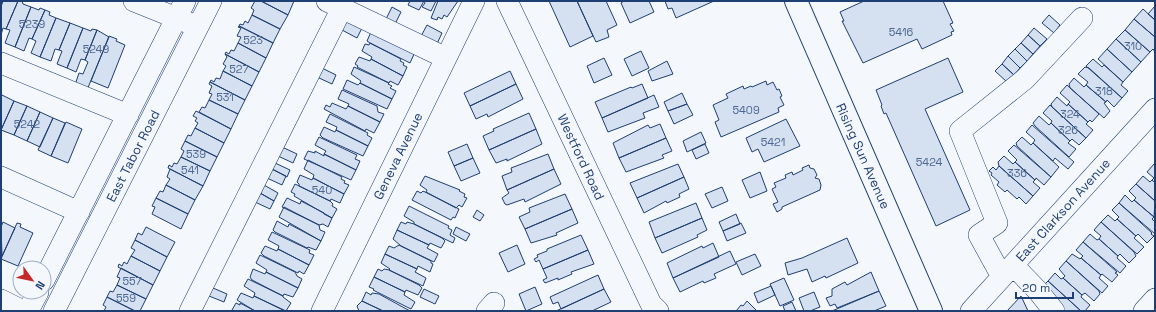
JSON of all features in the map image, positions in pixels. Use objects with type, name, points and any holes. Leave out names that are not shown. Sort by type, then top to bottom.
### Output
[{"type":"main road","name":"Rising Sun Avenue","points":[[798,2],[931,311]]},
{"type":"street","points":[[134,1],[181,10],[198,27]]},
{"type":"street","name":"East Tabor Road","points":[[54,311],[211,1]]},
{"type":"street","name":"Geneva Avenue","points":[[322,311],[474,1]]},
{"type":"street","name":"Westford Road","points":[[507,1],[651,309]]},
{"type":"street","points":[[190,311],[335,5],[446,58]]},
{"type":"street","name":"East Tabor Road","points":[[52,264],[181,10]]},
{"type":"street","points":[[1054,311],[1038,291],[1007,271],[979,235],[997,223],[960,131],[1025,78],[1082,18]]},
{"type":"street","points":[[1,63],[128,115]]},
{"type":"street","name":"East Clarkson Avenue","points":[[971,311],[1155,109]]},
{"type":"street","points":[[1,177],[79,212]]},
{"type":"street","points":[[1144,311],[1155,299]]},
{"type":"street","points":[[1,300],[23,311]]},
{"type":"street","points":[[28,311],[34,300]]},
{"type":"building","points":[[3,1],[18,1],[6,29],[3,28],[1,35],[1,7]]},
{"type":"building","points":[[18,1],[22,1],[23,4],[31,7],[15,47],[5,43],[10,30],[6,29]]},
{"type":"building","points":[[255,1],[261,1],[288,15],[280,29],[252,15],[254,10],[251,8]]},
{"type":"building","points":[[261,1],[294,1],[288,15]]},
{"type":"building","points":[[410,1],[424,1],[419,10],[408,5]]},
{"type":"building","points":[[424,1],[436,1],[431,11],[422,7],[425,3]]},
{"type":"building","points":[[438,1],[458,1],[447,17],[444,15],[442,19],[438,17],[437,20],[431,18]]},
{"type":"building","points":[[549,1],[577,1],[593,36],[570,47]]},
{"type":"building","points":[[577,1],[606,1],[617,25],[607,30],[609,37],[596,42]]},
{"type":"building","points":[[624,1],[649,1],[654,12],[630,23],[621,3]]},
{"type":"building","points":[[665,1],[714,1],[676,18],[672,8],[668,9]]},
{"type":"building","points":[[864,1],[943,1],[953,23],[950,24],[954,31],[951,32],[952,35],[922,49],[917,39],[863,63],[842,21],[844,21],[840,12]]},
{"type":"building","points":[[1155,6],[1155,20],[1148,14]]},
{"type":"building","points":[[31,7],[39,10],[40,8],[45,10],[32,39],[29,38],[24,51],[15,47]]},
{"type":"building","points":[[392,7],[401,12],[394,26],[385,21]]},
{"type":"building","points":[[1143,9],[1155,20],[1155,37],[1134,19]]},
{"type":"building","points":[[45,10],[50,12],[49,15],[56,18],[40,57],[31,53],[36,41],[32,39]]},
{"type":"building","points":[[252,15],[280,29],[273,43],[239,26],[240,24],[243,25],[245,21],[248,23]]},
{"type":"building","points":[[1049,15],[1060,25],[1054,33],[1042,23]]},
{"type":"building","points":[[56,18],[70,23],[59,50],[55,49],[51,61],[40,57]]},
{"type":"building","points":[[348,18],[363,26],[357,38],[342,30]]},
{"type":"building","points":[[1134,19],[1155,37],[1155,52],[1153,49],[1150,52],[1125,30]]},
{"type":"building","points":[[70,23],[83,28],[67,68],[57,64],[62,51],[59,50]]},
{"type":"building","points":[[427,25],[442,33],[435,48],[419,40]]},
{"type":"building","points":[[239,26],[273,43],[266,58],[238,43],[241,37],[237,36],[241,28],[238,27]]},
{"type":"building","points":[[83,28],[91,31],[92,29],[97,30],[85,60],[81,59],[76,72],[67,68]]},
{"type":"building","points":[[1034,28],[1047,39],[1040,46],[1028,35]]},
{"type":"building","points":[[97,30],[109,37],[87,90],[75,85],[79,73],[83,74],[88,62],[85,60]]},
{"type":"building","points":[[1125,30],[1150,52],[1141,62],[1116,39]]},
{"type":"building","points":[[371,32],[415,52],[410,63],[367,41]]},
{"type":"building","points":[[1028,35],[1040,46],[1033,54],[1021,43]]},
{"type":"building","points":[[109,36],[117,39],[116,41],[125,45],[108,88],[91,81]]},
{"type":"building","points":[[1116,39],[1141,62],[1132,72],[1107,49]]},
{"type":"building","points":[[238,43],[266,58],[259,72],[225,54],[226,52],[229,54],[231,50],[234,51]]},
{"type":"building","points":[[370,43],[401,59],[400,61],[404,63],[403,65],[407,67],[403,76],[371,59],[372,57],[362,51],[365,44],[369,45]]},
{"type":"building","points":[[1021,43],[1033,54],[1027,61],[1015,49]]},
{"type":"building","points":[[1015,49],[1027,61],[1020,68],[1008,56]]},
{"type":"building","points":[[1107,49],[1132,72],[1123,82],[1098,59]]},
{"type":"building","points":[[641,51],[649,68],[632,76],[624,59]]},
{"type":"building","points":[[225,54],[259,72],[252,86],[223,71],[226,66],[223,64],[227,57]]},
{"type":"building","points":[[1008,56],[1020,68],[1014,75],[1002,64]]},
{"type":"building","points":[[359,57],[370,61],[371,59],[403,76],[398,85],[390,81],[389,83],[357,67],[358,66],[355,64]]},
{"type":"building","points":[[604,58],[612,75],[594,83],[587,66]]},
{"type":"building","points":[[948,58],[963,92],[925,109],[970,210],[936,226],[886,113],[884,114],[876,90]]},
{"type":"building","points":[[1093,59],[1102,67],[1104,65],[1123,82],[1121,85],[1128,91],[1122,98],[1086,66]]},
{"type":"building","points":[[667,61],[673,74],[652,81],[648,71]]},
{"type":"building","points":[[1002,64],[1014,75],[1007,82],[995,71]]},
{"type":"building","points":[[354,67],[389,83],[388,84],[392,86],[390,88],[396,91],[392,99],[360,83],[361,81],[351,74]]},
{"type":"building","points":[[1085,67],[1089,68],[1122,98],[1114,107],[1086,85],[1088,82],[1078,74]]},
{"type":"building","points":[[322,68],[336,75],[332,84],[317,77]]},
{"type":"building","points":[[223,71],[252,86],[245,100],[210,82],[211,80],[214,82],[216,78],[220,79]]},
{"type":"building","points":[[510,71],[516,84],[470,106],[464,93]]},
{"type":"building","points":[[1074,78],[1084,87],[1086,85],[1106,102],[1104,103],[1110,111],[1104,118],[1070,88],[1069,84]]},
{"type":"building","points":[[347,80],[358,85],[360,83],[392,99],[387,109],[343,89]]},
{"type":"building","points":[[766,81],[767,85],[773,82],[777,90],[779,89],[782,96],[780,97],[784,105],[778,108],[779,112],[721,137],[715,122],[719,120],[713,105],[728,98],[726,94],[743,86],[744,89]]},
{"type":"building","points":[[210,82],[245,100],[238,114],[209,100],[212,94],[209,93],[212,86],[209,84]]},
{"type":"building","points":[[516,84],[523,99],[488,117],[487,114],[476,119],[470,106]]},
{"type":"building","points":[[642,84],[648,98],[602,118],[595,102]]},
{"type":"building","points":[[1067,85],[1099,114],[1092,122],[1090,120],[1088,122],[1068,104],[1070,102],[1060,93]]},
{"type":"building","points":[[342,90],[377,106],[378,112],[384,114],[380,122],[348,106],[349,104],[338,99]]},
{"type":"building","points":[[682,93],[687,104],[668,111],[664,102]]},
{"type":"building","points":[[2,95],[14,101],[1,130],[1,97]]},
{"type":"building","points":[[654,95],[659,107],[643,113],[645,118],[608,132],[602,118]]},
{"type":"building","points":[[1057,97],[1067,106],[1068,104],[1088,122],[1086,124],[1093,130],[1086,138],[1052,107],[1051,104]]},
{"type":"building","points":[[209,100],[238,114],[231,129],[199,112],[202,107],[205,108]]},
{"type":"building","points":[[14,101],[27,106],[14,135],[1,130]]},
{"type":"building","points":[[332,103],[346,109],[348,106],[380,122],[374,133],[366,129],[365,131],[324,109],[326,105],[330,107]]},
{"type":"building","points":[[687,104],[693,115],[674,124],[668,111]]},
{"type":"building","points":[[1050,105],[1086,138],[1079,145],[1072,139],[1070,141],[1043,113]]},
{"type":"building","points":[[27,106],[40,112],[27,141],[14,135]]},
{"type":"building","points":[[196,111],[231,129],[224,143],[195,128],[198,123],[195,121],[197,118],[193,116]]},
{"type":"building","points":[[40,112],[53,118],[40,147],[27,141]]},
{"type":"building","points":[[529,113],[536,129],[489,150],[483,136],[494,131],[493,129]]},
{"type":"building","points":[[330,114],[368,133],[367,135],[372,138],[368,146],[336,130],[337,127],[326,122]]},
{"type":"building","points":[[1039,116],[1049,125],[1051,123],[1070,141],[1068,143],[1076,149],[1069,157],[1035,126],[1033,123]]},
{"type":"building","points":[[53,118],[65,123],[51,156],[38,150]]},
{"type":"building","points":[[786,119],[800,146],[764,162],[758,149],[752,152],[746,138]]},
{"type":"building","points":[[66,122],[82,129],[68,163],[51,156]]},
{"type":"building","points":[[660,124],[666,138],[619,158],[613,143],[648,125],[650,128]]},
{"type":"building","points":[[1032,125],[1074,162],[1068,169],[1055,158],[1053,161],[1033,143],[1035,140],[1026,132]]},
{"type":"building","points":[[324,127],[335,132],[336,130],[368,146],[363,156],[323,138],[320,135]]},
{"type":"building","points":[[195,128],[224,143],[217,157],[185,141],[188,135],[191,136]]},
{"type":"building","points":[[536,129],[542,144],[507,161],[507,159],[496,163],[489,150]]},
{"type":"building","points":[[701,132],[706,143],[687,152],[683,141]]},
{"type":"building","points":[[319,137],[357,155],[355,159],[360,161],[356,170],[324,154],[326,151],[315,145]]},
{"type":"building","points":[[1022,137],[1031,145],[1033,143],[1059,167],[1051,177],[1017,146],[1016,143]]},
{"type":"building","points":[[666,138],[672,151],[662,155],[664,158],[626,172],[619,158]]},
{"type":"building","points":[[185,141],[217,157],[210,171],[181,157],[184,151],[181,149]]},
{"type":"building","points":[[467,144],[473,158],[454,166],[448,152]]},
{"type":"building","points":[[705,144],[709,153],[696,159],[692,150]]},
{"type":"building","points":[[1014,145],[1051,177],[1044,185],[1036,178],[1035,180],[1015,162],[1017,160],[1008,151]]},
{"type":"building","points":[[282,147],[297,154],[293,163],[278,156]]},
{"type":"building","points":[[308,151],[315,153],[315,151],[324,156],[324,154],[356,170],[351,180],[304,159]]},
{"type":"building","points":[[548,154],[554,169],[507,190],[502,176],[512,172],[511,168]]},
{"type":"building","points":[[1004,156],[1013,164],[1015,162],[1035,180],[1033,182],[1040,188],[1033,196],[999,166],[998,162]]},
{"type":"building","points":[[181,157],[210,171],[203,186],[168,168],[169,165],[172,167],[174,163],[177,164]]},
{"type":"building","points":[[473,158],[480,173],[461,181],[454,166]]},
{"type":"building","points":[[308,160],[342,177],[341,179],[345,181],[344,183],[349,185],[344,194],[313,178],[314,175],[304,169]]},
{"type":"building","points":[[275,163],[290,170],[287,177],[272,169]]},
{"type":"building","points":[[678,164],[684,177],[637,198],[630,183]]},
{"type":"building","points":[[1154,164],[1155,183],[1152,180],[1154,178],[1147,172]]},
{"type":"building","points":[[809,165],[810,168],[814,169],[817,175],[815,178],[819,179],[821,185],[820,190],[782,207],[782,209],[777,212],[773,204],[778,202],[772,189],[776,187],[774,183],[786,178],[785,175],[792,172],[793,175]]},
{"type":"building","points":[[999,166],[1033,196],[1026,204],[1019,197],[1017,199],[1007,190],[1005,192],[997,185],[999,182],[991,175],[992,173],[989,171],[993,167],[996,170]]},
{"type":"building","points":[[170,169],[203,186],[195,200],[166,185],[170,179],[167,177]]},
{"type":"building","points":[[272,169],[286,176],[282,185],[267,178]]},
{"type":"building","points":[[554,169],[561,184],[525,202],[524,199],[507,205],[505,204],[502,198],[509,193],[507,190]]},
{"type":"building","points":[[760,172],[767,191],[750,198],[742,180]]},
{"type":"building","points":[[300,175],[312,180],[313,178],[344,194],[340,203],[331,199],[330,201],[299,186],[297,182]]},
{"type":"building","points":[[425,176],[460,190],[459,191],[465,194],[464,197],[467,198],[462,207],[459,205],[456,208],[426,192],[427,190],[420,185]]},
{"type":"building","points":[[1143,176],[1150,182],[1152,180],[1155,183],[1155,201],[1136,184]]},
{"type":"building","points":[[684,177],[689,189],[679,194],[680,197],[667,203],[666,201],[644,213],[637,198]]},
{"type":"building","points":[[295,184],[330,201],[333,204],[332,206],[337,209],[332,218],[294,196],[295,194],[291,192]]},
{"type":"building","points":[[1136,184],[1155,201],[1154,217],[1134,200],[1136,198],[1129,191]]},
{"type":"building","points":[[166,185],[195,200],[188,214],[156,198],[160,191],[163,192]]},
{"type":"building","points":[[264,185],[278,193],[274,201],[260,193]]},
{"type":"building","points":[[722,187],[728,201],[712,208],[705,194]]},
{"type":"building","points":[[417,191],[421,193],[423,191],[459,209],[455,218],[453,217],[451,220],[412,200]]},
{"type":"building","points":[[260,193],[274,201],[270,209],[255,202]]},
{"type":"building","points":[[565,194],[572,209],[525,229],[519,217],[530,212],[529,208]]},
{"type":"building","points":[[1125,195],[1132,202],[1134,200],[1154,217],[1152,219],[1155,222],[1155,234],[1119,203]]},
{"type":"building","points":[[156,198],[188,214],[181,229],[152,214],[155,207],[152,206]]},
{"type":"building","points":[[287,198],[300,204],[301,201],[332,218],[328,227],[323,224],[319,225],[282,207]]},
{"type":"building","points":[[696,203],[702,218],[655,238],[649,222]]},
{"type":"building","points":[[1119,203],[1152,233],[1151,234],[1154,236],[1147,243],[1138,234],[1136,236],[1117,219],[1119,217],[1112,210]]},
{"type":"building","points":[[409,206],[449,226],[448,228],[452,230],[450,235],[455,238],[453,243],[414,224],[414,222],[404,216]]},
{"type":"building","points":[[284,207],[319,225],[320,230],[325,232],[321,241],[279,217]]},
{"type":"building","points":[[572,209],[578,223],[556,233],[557,235],[531,243],[525,229]]},
{"type":"building","points":[[477,210],[484,215],[480,221],[473,217]]},
{"type":"building","points":[[736,214],[740,224],[723,231],[719,222]]},
{"type":"building","points":[[1108,215],[1115,221],[1117,219],[1136,236],[1134,238],[1144,247],[1137,254],[1101,222]]},
{"type":"building","points":[[702,218],[707,230],[697,235],[698,237],[662,253],[655,238]]},
{"type":"building","points":[[277,221],[288,227],[289,224],[321,241],[316,250],[307,248],[275,232],[273,230]]},
{"type":"building","points":[[3,222],[15,228],[2,256],[1,227]]},
{"type":"building","points":[[401,222],[406,224],[407,222],[414,224],[445,241],[441,248],[430,243],[429,245],[397,230]]},
{"type":"building","points":[[1101,222],[1134,252],[1136,256],[1129,263],[1120,254],[1118,256],[1099,239],[1101,236],[1094,230]]},
{"type":"building","points":[[17,223],[21,224],[20,227],[33,233],[21,260],[12,260],[12,264],[1,259]]},
{"type":"building","points":[[741,223],[746,233],[727,241],[723,231]]},
{"type":"building","points":[[146,227],[175,242],[167,257],[135,240],[138,233],[142,235]]},
{"type":"building","points":[[456,227],[470,234],[466,241],[453,234]]},
{"type":"building","points":[[397,230],[429,245],[427,248],[438,254],[434,262],[401,246],[393,239]]},
{"type":"building","points":[[272,232],[310,250],[309,253],[314,255],[309,265],[278,249],[279,246],[268,240]]},
{"type":"building","points":[[1090,234],[1097,240],[1099,239],[1118,256],[1117,258],[1126,266],[1120,273],[1083,242]]},
{"type":"building","points":[[581,235],[588,250],[543,269],[539,260],[536,262],[534,259],[538,257],[537,255],[547,251],[547,249]]},
{"type":"building","points":[[847,238],[858,263],[826,278],[825,276],[812,282],[807,269],[788,275],[785,263],[802,258]]},
{"type":"building","points":[[135,240],[167,257],[160,271],[131,256],[135,250],[131,248]]},
{"type":"building","points":[[1083,242],[1117,272],[1115,273],[1118,275],[1112,282],[1081,258],[1083,256],[1076,250]]},
{"type":"building","points":[[713,243],[719,257],[673,278],[667,263],[702,246],[703,248]]},
{"type":"building","points":[[399,245],[431,261],[433,264],[430,272],[418,266],[417,269],[385,254],[389,246],[394,248]]},
{"type":"building","points":[[517,245],[525,264],[508,272],[499,253]]},
{"type":"building","points":[[265,246],[277,251],[278,249],[309,265],[304,274],[299,271],[298,273],[264,256],[261,253]]},
{"type":"building","points":[[588,250],[594,264],[571,272],[572,274],[558,280],[558,278],[545,283],[543,280],[547,278],[543,269]]},
{"type":"building","points":[[730,251],[736,264],[714,274],[716,278],[704,283],[703,281],[680,292],[673,278]]},
{"type":"building","points":[[385,254],[417,269],[415,272],[426,278],[423,286],[389,270],[390,269],[381,263]]},
{"type":"building","points":[[755,254],[761,266],[742,275],[736,262]]},
{"type":"building","points":[[1072,254],[1080,259],[1081,258],[1101,275],[1099,278],[1108,286],[1102,293],[1066,261]]},
{"type":"building","points":[[260,255],[295,272],[297,276],[302,279],[298,288],[266,272],[267,270],[256,263]]},
{"type":"building","points":[[131,256],[160,271],[153,285],[118,267],[119,264],[122,266],[124,262],[127,264]]},
{"type":"building","points":[[1066,261],[1099,291],[1100,294],[1094,301],[1085,293],[1082,295],[1063,278],[1065,276],[1059,269]]},
{"type":"building","points":[[121,268],[153,285],[146,299],[117,285],[120,278],[117,277]]},
{"type":"building","points":[[253,269],[265,274],[266,272],[298,288],[293,297],[284,294],[283,296],[252,280],[250,277]]},
{"type":"building","points":[[378,269],[382,271],[384,269],[389,270],[422,288],[418,295],[406,290],[405,292],[374,277]]},
{"type":"building","points":[[871,272],[879,291],[837,308],[835,304],[830,306],[826,298],[832,296],[832,289],[845,282],[847,285]]},
{"type":"building","points":[[1055,273],[1082,295],[1081,297],[1090,305],[1085,311],[1081,311],[1048,281]]},
{"type":"building","points":[[598,275],[604,289],[561,309],[558,302],[553,304],[550,297]]},
{"type":"building","points":[[374,277],[405,292],[404,295],[415,302],[411,309],[369,287]]},
{"type":"building","points":[[784,278],[794,300],[780,306],[770,284]]},
{"type":"building","points":[[248,279],[283,296],[291,303],[286,311],[254,296],[255,293],[244,286]]},
{"type":"building","points":[[1048,281],[1081,311],[1056,311],[1041,288]]},
{"type":"building","points":[[117,285],[146,299],[140,311],[135,311],[107,297],[110,291],[113,292]]},
{"type":"building","points":[[771,286],[775,295],[758,303],[754,293]]},
{"type":"building","points":[[535,287],[542,304],[526,311],[519,294]]},
{"type":"building","points":[[213,288],[227,294],[224,302],[209,296]]},
{"type":"building","points":[[424,289],[439,296],[435,304],[420,297]]},
{"type":"building","points":[[604,289],[611,302],[592,311],[556,311]]},
{"type":"building","points":[[879,291],[886,306],[874,311],[832,311]]},
{"type":"building","points":[[366,292],[371,295],[372,293],[379,294],[410,311],[383,311],[362,301]]},
{"type":"building","points":[[814,292],[820,307],[810,311],[804,311],[799,298]]},
{"type":"building","points":[[241,293],[253,298],[254,296],[285,311],[255,311],[237,300]]},
{"type":"building","points":[[1021,296],[1028,311],[1007,311]]},
{"type":"building","points":[[107,297],[135,311],[104,311],[106,307],[103,305]]},
{"type":"building","points":[[362,301],[383,311],[359,311],[357,306]]},
{"type":"building","points":[[747,301],[757,311],[736,311],[741,305],[743,306]]},
{"type":"building","points":[[792,302],[796,311],[785,311],[783,306]]},
{"type":"building","points":[[236,303],[240,305],[240,303],[255,311],[234,311],[232,310]]}]
